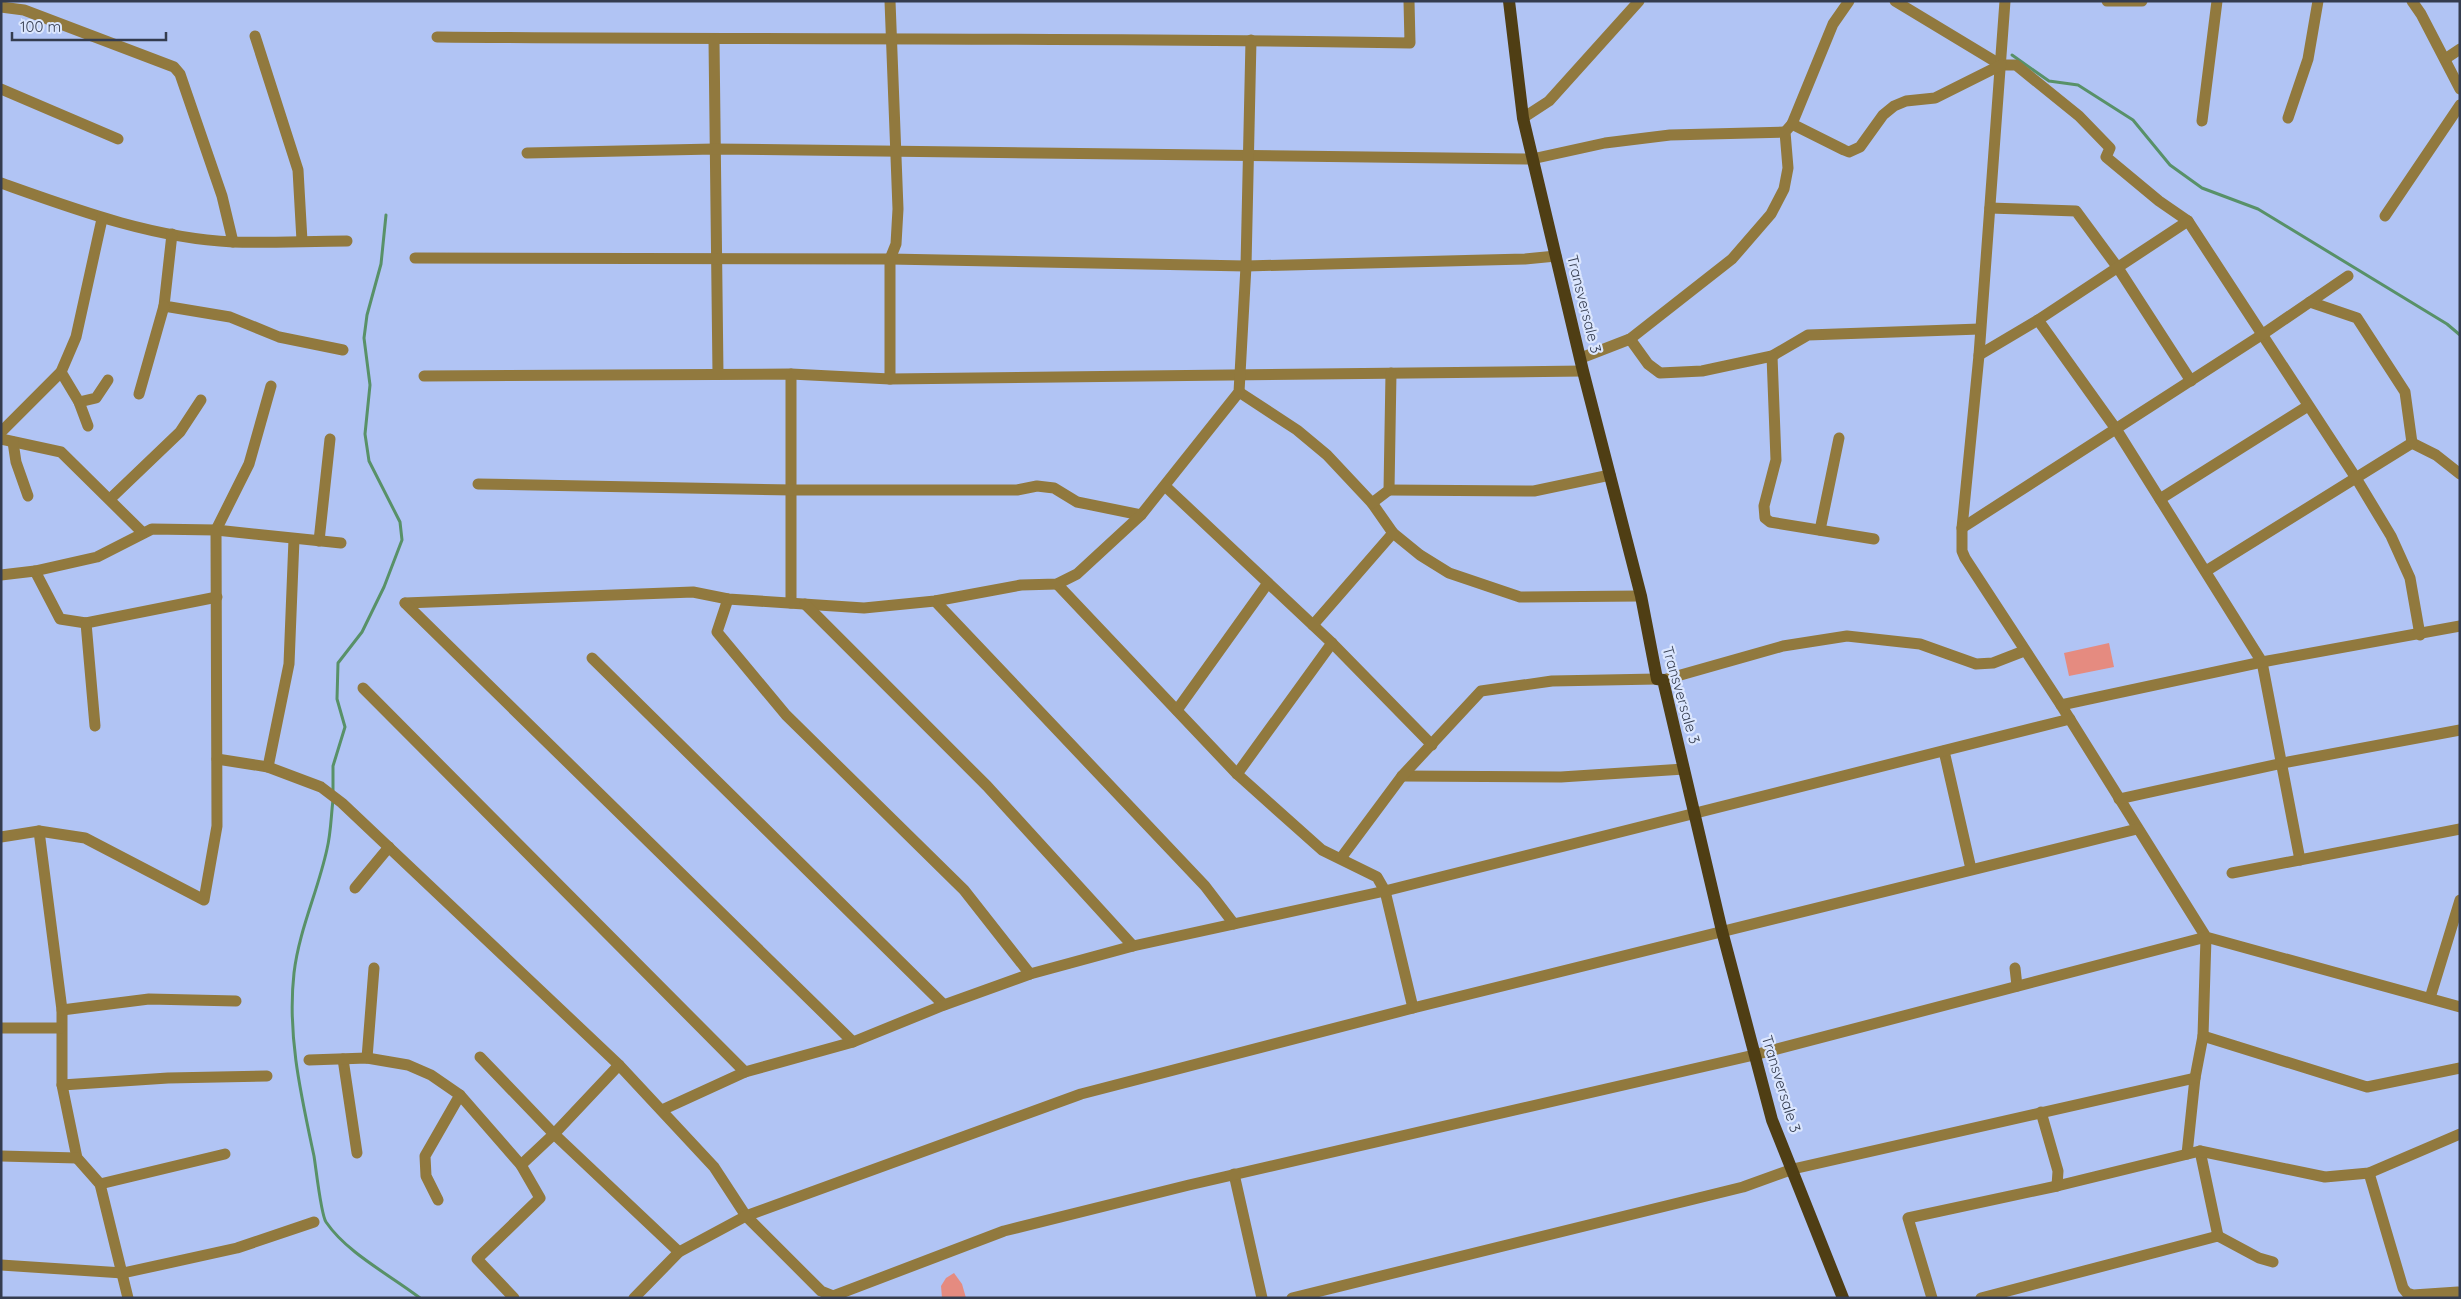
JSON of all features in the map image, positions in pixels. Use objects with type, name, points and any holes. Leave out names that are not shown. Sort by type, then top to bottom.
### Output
[{"type":"main road","name":"Transversale 3","points":[[1509,1],[1523,118],[1532,159],[1583,371],[1684,769],[1722,931],[1772,1120],[1844,1298]]},
{"type":"street","points":[[890,1],[897,218],[896,244],[890,259],[890,379]]},
{"type":"street","points":[[437,38],[714,40],[890,38],[1410,43],[1409,1]]},
{"type":"street","points":[[1523,118],[1549,101],[1639,1]]},
{"type":"street","points":[[1581,358],[1630,339],[1732,259],[1771,214],[1784,189],[1787,175],[1789,128],[1833,24],[1849,1]]},
{"type":"street","points":[[1895,1],[2001,65]]},
{"type":"street","points":[[2005,1],[1979,355],[1962,528],[1962,551],[1964,558],[2070,719],[2206,937],[2203,1036],[2195,1078],[2187,1154]]},
{"type":"street","points":[[2107,1],[2142,1]]},
{"type":"street","points":[[2202,121],[2217,1]]},
{"type":"street","points":[[2288,118],[2308,59],[2318,1]]},
{"type":"street","points":[[2412,1],[2460,89]]},
{"type":"street","points":[[1,6],[24,10],[174,67],[180,74],[222,196],[233,242]]},
{"type":"street","points":[[254,36],[298,170],[302,241]]},
{"type":"street","points":[[714,40],[718,374]]},
{"type":"street","points":[[853,1042],[405,604],[693,592],[728,599],[864,608],[935,601],[1021,585],[1057,584],[1077,574],[1141,515],[1239,392],[1242,376],[1246,266],[1251,40]]},
{"type":"street","points":[[2445,59],[2460,49]]},
{"type":"street","points":[[527,153],[714,149],[1532,159],[1605,144],[1670,135],[1789,128],[1844,150],[1855,150],[1860,147],[1883,114],[1894,106],[1906,101],[1935,98],[2001,65],[2016,65],[2079,116],[2110,148],[2106,157],[2159,201],[2188,221],[2356,478],[2402,556],[2410,578],[2420,635]]},
{"type":"street","points":[[1,89],[118,139]]},
{"type":"street","points":[[2385,216],[2460,105]]},
{"type":"street","points":[[1,183],[102,219],[172,234],[233,242],[348,241]]},
{"type":"street","points":[[1990,208],[2076,211],[2118,268],[2191,381]]},
{"type":"street","points":[[1,432],[61,372],[76,337],[102,219]]},
{"type":"street","points":[[1979,355],[2038,320],[2188,221]]},
{"type":"street","points":[[139,394],[164,306],[172,234]]},
{"type":"street","points":[[415,258],[890,259],[1246,266],[1525,259],[1556,256]]},
{"type":"street","points":[[1962,528],[2263,334],[2348,276]]},
{"type":"street","points":[[2310,302],[2357,318],[2405,392],[2412,443]]},
{"type":"street","points":[[164,306],[230,317],[278,337],[343,350]]},
{"type":"street","points":[[2038,320],[2116,429],[2262,662],[2300,860]]},
{"type":"street","points":[[1630,339],[1648,364],[1660,373],[1702,371],[1772,356],[1808,335],[1980,329]]},
{"type":"street","points":[[1772,356],[1776,460],[1764,512],[1770,522],[1874,539]]},
{"type":"street","points":[[424,376],[791,374],[890,379],[1583,371]]},
{"type":"street","points":[[61,372],[79,402],[88,426]]},
{"type":"street","points":[[1389,490],[1391,373]]},
{"type":"street","points":[[791,374],[793,490],[791,603]]},
{"type":"street","points":[[79,402],[96,398],[108,380]]},
{"type":"street","points":[[1,837],[39,831],[85,838],[151,870],[204,900],[217,826],[216,530],[249,464],[271,386]]},
{"type":"street","points":[[1239,392],[1296,430],[1326,455],[1372,503],[1393,533],[1420,556],[1449,573],[1520,597],[1641,596]]},
{"type":"street","points":[[110,499],[180,432],[201,400]]},
{"type":"street","points":[[2160,498],[2308,406]]},
{"type":"street","points":[[1820,530],[1838,438]]},
{"type":"street","points":[[1,439],[61,452],[143,533]]},
{"type":"street","points":[[319,541],[330,439]]},
{"type":"street","points":[[14,442],[16,462],[28,496]]},
{"type":"street","points":[[2412,443],[2436,456],[2460,474]]},
{"type":"street","points":[[2206,571],[2412,443]]},
{"type":"street","points":[[1372,503],[1389,490],[1534,491],[1610,475]]},
{"type":"street","points":[[478,484],[793,490],[1017,490],[1037,486],[1054,488],[1077,502],[1141,515]]},
{"type":"street","points":[[1166,486],[1332,643],[1432,745]]},
{"type":"street","points":[[1,575],[35,571],[96,557],[152,530],[216,530],[341,543]]},
{"type":"street","points":[[1312,625],[1393,533]]},
{"type":"street","points":[[268,767],[289,664],[294,539]]},
{"type":"street","points":[[35,571],[60,619],[86,623],[217,597]]},
{"type":"street","points":[[1176,710],[1268,583]]},
{"type":"street","points":[[1057,584],[1237,774],[1322,850],[1377,877],[1385,891],[1413,1008]]},
{"type":"street","points":[[728,599],[717,632],[786,716],[964,890],[1030,974]]},
{"type":"street","points":[[935,601],[1205,886],[1234,924]]},
{"type":"street","points":[[805,604],[987,786],[1133,946]]},
{"type":"street","points":[[86,623],[95,726]]},
{"type":"street","points":[[2061,705],[2262,662],[2420,635],[2460,626]]},
{"type":"street","points":[[1341,858],[1402,776],[1481,691],[1552,681],[1660,679],[1783,646],[1848,636],[1920,644],[1976,664],[1993,663],[2024,651]]},
{"type":"street","points":[[1237,774],[1332,643]]},
{"type":"street","points":[[592,658],[944,1005]]},
{"type":"street","points":[[363,688],[745,1072]]},
{"type":"street","points":[[662,1110],[745,1072],[853,1042],[944,1005],[1030,974],[1133,946],[1385,891],[1694,815],[2070,719]]},
{"type":"street","points":[[2119,799],[2283,764],[2460,730]]},
{"type":"street","points":[[1944,751],[1971,869]]},
{"type":"street","points":[[217,758],[268,767],[321,788],[331,794],[618,1065],[714,1167],[746,1216],[820,1290],[833,1297],[1004,1231],[1234,1174],[1754,1054],[2206,937],[2460,1007]]},
{"type":"street","points":[[1402,776],[1560,777],[1684,769]]},
{"type":"street","points":[[2232,874],[2460,828]]},
{"type":"street","points":[[634,1298],[679,1252],[746,1216],[1081,1094],[1413,1008],[2137,829]]},
{"type":"street","points":[[39,831],[62,1010],[60,1028],[62,1085],[77,1158],[100,1184],[128,1298]]},
{"type":"street","points":[[355,888],[388,847]]},
{"type":"street","points":[[2430,998],[2460,900]]},
{"type":"street","points":[[367,1058],[374,968]]},
{"type":"street","points":[[2015,968],[2017,986]]},
{"type":"street","points":[[62,1010],[149,999],[236,1001]]},
{"type":"street","points":[[1,1028],[60,1028]]},
{"type":"street","points":[[2203,1036],[2367,1087],[2460,1068]]},
{"type":"street","points":[[480,1057],[554,1134],[679,1252]]},
{"type":"street","points":[[308,1060],[367,1058],[408,1065],[431,1075],[460,1095],[521,1165],[540,1198],[477,1259],[514,1298]]},
{"type":"street","points":[[343,1059],[357,1153]]},
{"type":"street","points":[[521,1165],[554,1134],[618,1065]]},
{"type":"street","points":[[62,1085],[168,1078],[267,1076]]},
{"type":"street","points":[[1292,1298],[1743,1186],[1793,1169],[2195,1078]]},
{"type":"street","points":[[438,1200],[426,1176],[425,1156],[460,1095]]},
{"type":"street","points":[[2041,1112],[2058,1171],[2058,1186]]},
{"type":"street","points":[[1932,1298],[1908,1218],[2058,1186],[2200,1151],[2324,1177],[2369,1173],[2460,1134]]},
{"type":"street","points":[[2200,1151],[2218,1236]]},
{"type":"street","points":[[100,1184],[225,1154]]},
{"type":"street","points":[[1,1156],[77,1158]]},
{"type":"street","points":[[2369,1173],[2403,1288],[2407,1294],[2459,1293]]},
{"type":"street","points":[[1234,1174],[1262,1298]]},
{"type":"street","points":[[1,1265],[123,1273],[237,1248],[314,1222]]},
{"type":"street","points":[[1980,1298],[2218,1236],[2260,1258],[2273,1262]]},
{"type":"shaded area","points":[[2109,643],[2114,667],[2069,676],[2064,653]]},
{"type":"shaded area","points":[[954,1273],[962,1284],[966,1298],[942,1298],[941,1286],[946,1278]]},
{"type":"waterway","points":[[2012,55],[2049,81],[2078,85],[2133,120],[2170,165],[2202,188],[2258,209],[2447,324],[2460,335]]},
{"type":"waterway","points":[[333,791],[333,766],[345,727],[337,699],[338,663],[362,632],[384,587],[402,540],[400,522],[369,461],[365,434],[370,385],[364,338],[367,315],[381,264],[386,215]]},
{"type":"waterway","points":[[333,800],[327,849],[300,941],[294,973],[292,1019],[300,1088],[314,1156],[322,1210],[326,1222],[345,1244],[357,1254],[420,1298]]}]
